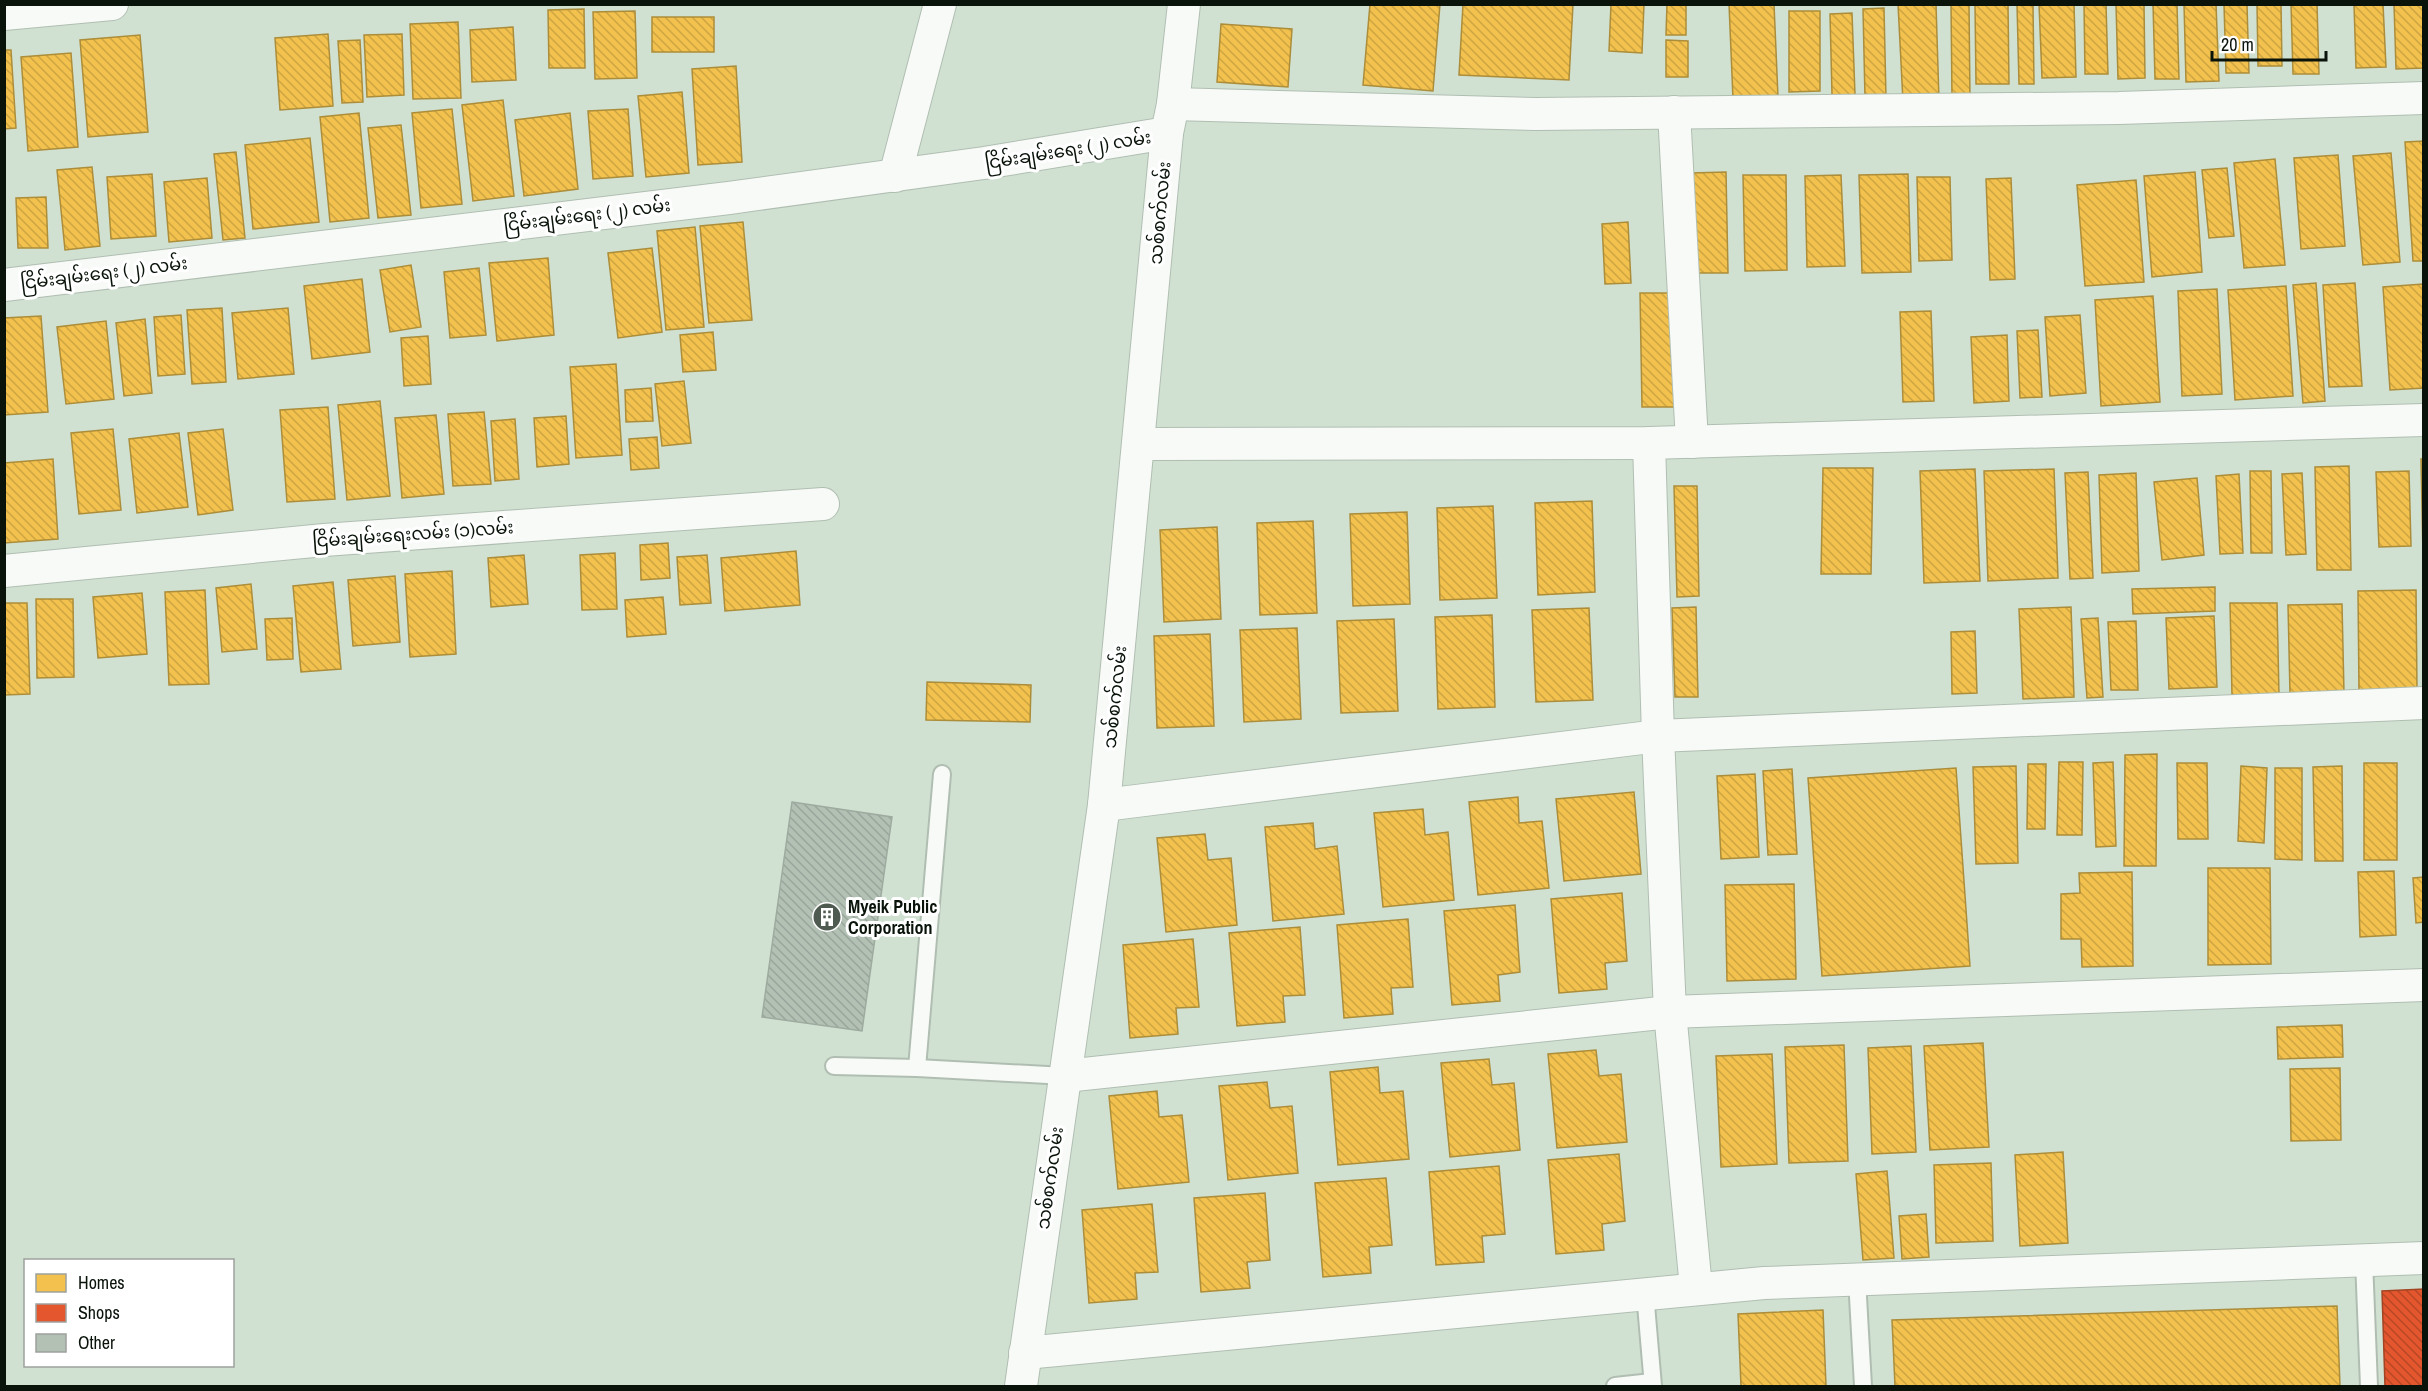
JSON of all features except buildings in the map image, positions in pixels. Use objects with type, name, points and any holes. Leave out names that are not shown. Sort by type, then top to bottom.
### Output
[{"type":"street","points":[[4,14],[112,4]]},
{"type":"street","points":[[895,176],[940,4]]},
{"type":"street","name":"သစ်စက်လမ်း","points":[[1021,1386],[1104,806],[1170,118],[1184,4]]},
{"type":"street","name":"ငြိမ်းချမ်းရေး (၂) လမ်း","points":[[4,285],[895,176],[1170,118],[2119,108],[2424,98]]},
{"type":"street","points":[[1674,112],[1692,442]]},
{"type":"street","points":[[1140,444],[1649,443],[2424,420]]},
{"type":"street","points":[[1649,443],[1658,736],[1670,1012],[1696,1288]]},
{"type":"street","name":"ငြိမ်းချမ်းရေးလမ်း (၁)လမ်း","points":[[4,571],[324,540],[823,504]]},
{"type":"street","points":[[1104,806],[1658,736],[2424,703]]},
{"type":"street","points":[[1065,1076],[1670,1012],[2424,985]]},
{"type":"street","points":[[1024,1353],[1696,1288],[1857,1279],[2424,1258]]},
{"type":"lane","points":[[917,1068],[942,774]]},
{"type":"lane","points":[[834,1066],[1065,1076]]},
{"type":"lane","points":[[2364,1260],[2370,1386]]},
{"type":"lane","points":[[1857,1279],[1863,1386]]},
{"type":"lane","points":[[1615,1386],[1652,1384],[1645,1293]]},
{"type":"place","name":"Myeik Public Corporation","points":[[827,917]]}]
